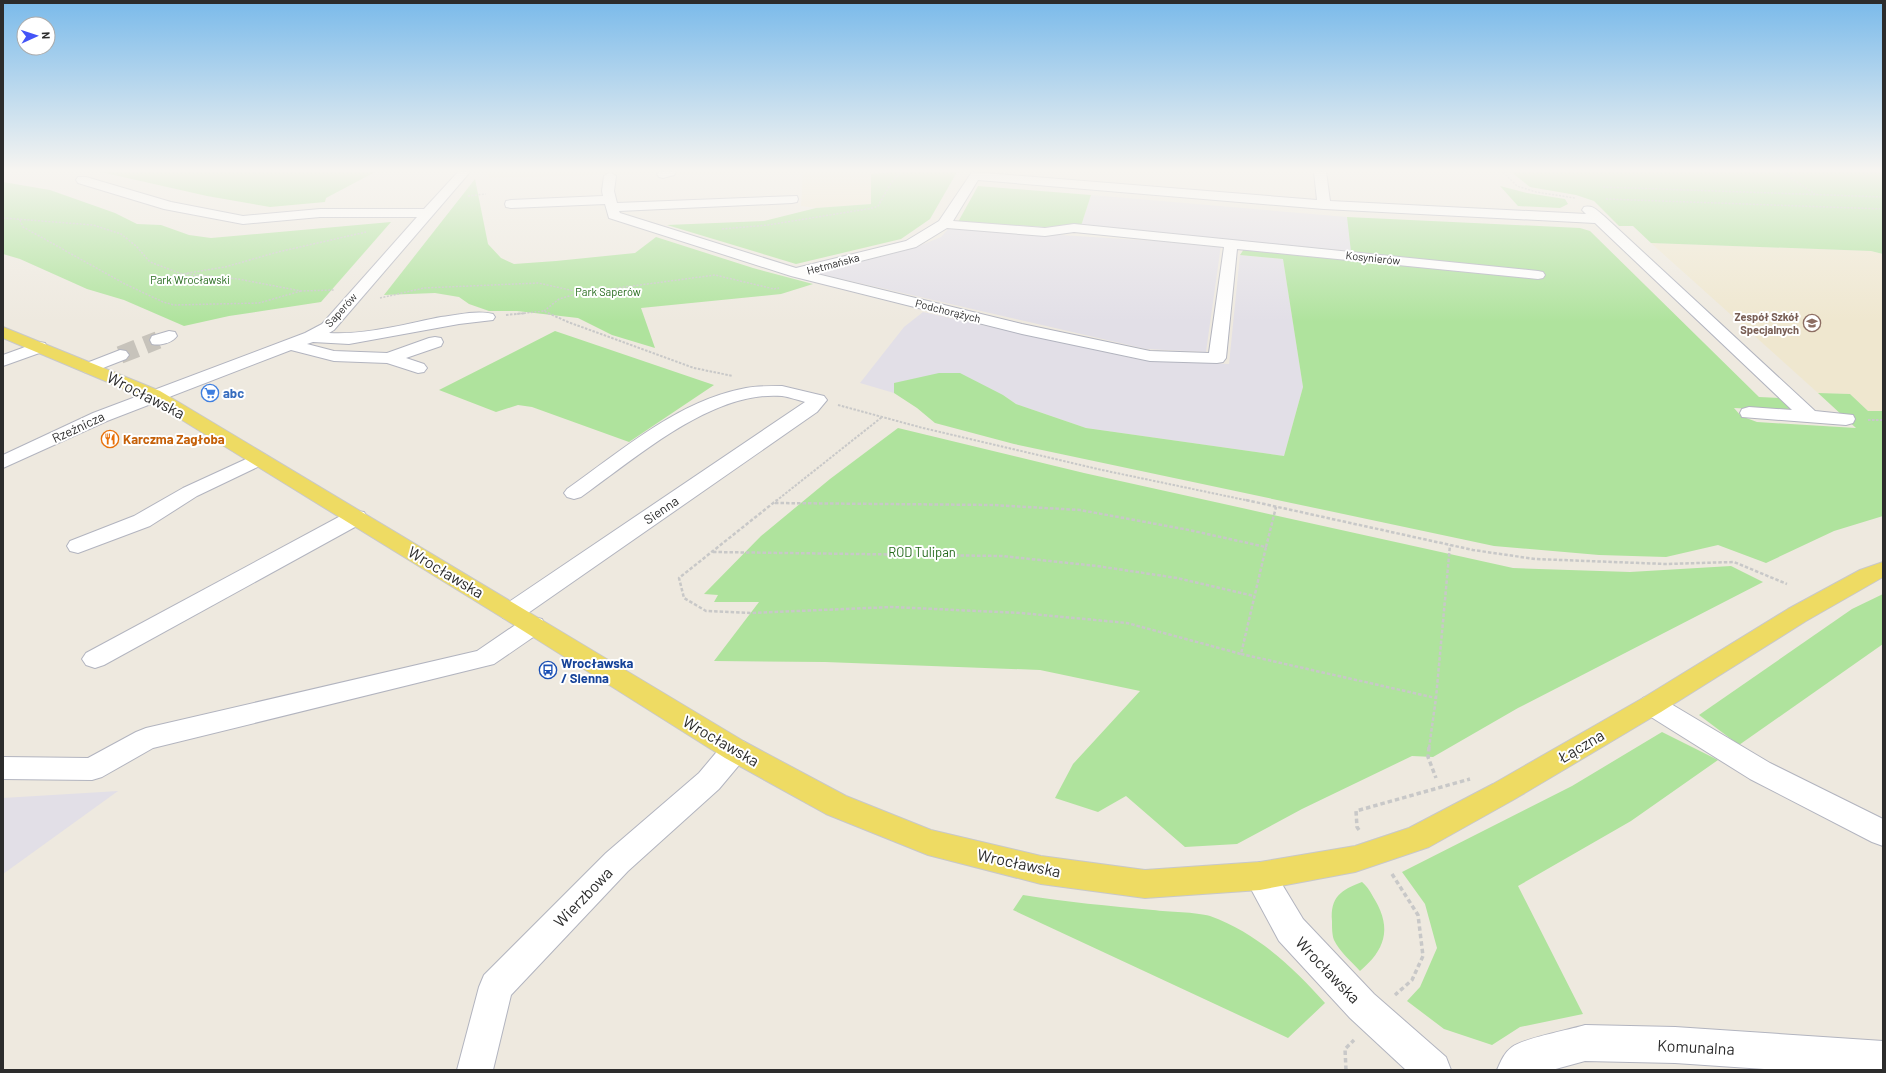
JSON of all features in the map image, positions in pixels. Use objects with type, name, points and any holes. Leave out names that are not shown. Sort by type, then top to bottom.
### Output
[{"type":"main road","name":"Wrocławska","points":[[3,332],[154,395],[523,618],[735,750],[836,805],[928,842],[1034,868],[1145,884],[1260,876]]},
{"type":"main road","name":"Łączna","points":[[1260,876],[1355,858],[1418,838],[1503,792],[1652,705],[1797,615],[1868,575],[1883,569]]},
{"type":"street","name":"Saperów","points":[[154,395],[291,345],[311,337],[328,327],[419,222]]},
{"type":"street","name":"Podchorążych","points":[[636,222],[801,274],[1022,329],[1150,356],[1217,358],[1231,244]]},
{"type":"street","points":[[1602,222],[1765,372],[1810,417]]},
{"type":"street","name":"Kosynierów","points":[[944,224],[1045,232],[1074,228],[1538,275]]},
{"type":"street","name":"Hetmańska","points":[[801,274],[911,244],[944,224]]},
{"type":"street","points":[[311,337],[349,340],[459,319],[487,317]]},
{"type":"street","points":[[390,358],[435,342]]},
{"type":"street","points":[[291,345],[334,356],[390,358],[418,368]]},
{"type":"street","points":[[3,361],[39,347]]},
{"type":"street","points":[[90,368],[120,355]]},
{"type":"street","points":[[574,493],[675,422],[704,407],[746,393],[782,391],[814,404]]},
{"type":"street","name":"Rzeźnicza","points":[[3,462],[100,417],[154,395]]},
{"type":"street","name":"Sienna","points":[[3,768],[92,769],[146,739],[485,658],[523,618],[814,404]]},
{"type":"street","points":[[1749,413],[1846,419]]},
{"type":"street","points":[[78,546],[142,522],[190,492],[259,459]]},
{"type":"street","points":[[96,659],[356,518]]},
{"type":"street","points":[[1652,705],[1760,770],[1883,833]]},
{"type":"street","name":"Wierzbowa","points":[[475,1070],[496,987],[617,862],[709,781],[735,750]]},
{"type":"street","name":"Wrocławska","points":[[1260,876],[1291,930],[1362,1006],[1432,1070]]},
{"type":"street","name":"Komunalna","points":[[1515,1070],[1526,1059],[1585,1043],[1675,1045],[1883,1059]]},
{"type":"path","points":[[21,222],[23,227],[125,284],[163,302],[174,305],[259,303],[301,291]]},
{"type":"path","points":[[50,222],[93,225],[121,234],[136,246],[150,262],[182,274],[238,279],[301,291],[337,290]]},
{"type":"path","points":[[182,274],[225,267],[278,252],[368,232]]},
{"type":"path","points":[[544,311],[559,299],[580,293],[716,275],[774,289],[794,286],[801,274]]},
{"type":"path","points":[[374,299],[424,288],[538,283],[580,293]]},
{"type":"path","points":[[487,317],[544,311],[568,322],[694,368],[737,377],[746,393]]},
{"type":"path","points":[[814,404],[882,417],[1102,470],[1276,506],[1450,545],[1535,559],[1666,564],[1734,562],[1787,584]]},
{"type":"path","points":[[882,417],[680,578],[684,598],[706,612],[750,613],[892,607],[1021,613],[1127,623],[1241,654],[1436,698]]},
{"type":"path","points":[[775,502],[993,505],[1080,510],[1189,530],[1266,547]]},
{"type":"path","points":[[1241,654],[1276,506]]},
{"type":"path","points":[[1436,778],[1428,757],[1436,698],[1450,545]]},
{"type":"path","points":[[713,552],[1002,556],[1097,566],[1177,578],[1254,596]]},
{"type":"shaded area","points":[[1082,222],[1348,222],[1352,251],[1081,226]]},
{"type":"shaded area","points":[[949,228],[1221,245],[1206,352],[1146,349],[816,273],[914,248],[941,237]]},
{"type":"shaded area","name":"Zespół Szkół Specjalnych","points":[[1651,243],[1871,251],[1883,254],[1883,411],[1868,411],[1850,394],[1818,393]]},
{"type":"shaded area","points":[[1240,255],[1283,259],[1303,387],[1284,456],[1086,428],[1016,404],[1003,395],[909,381],[894,383],[894,393],[860,383],[904,327],[923,312],[1141,360],[1229,364]]},
{"type":"shaded area","points":[[118,791],[3,874],[3,798]]},
{"type":"green space","name":"Park Wrocławski","points":[[3,222],[133,222],[137,224],[161,225],[189,235],[211,238],[391,222],[321,302],[229,316],[184,326],[124,300],[87,289],[20,259],[3,254]]},
{"type":"green space","name":"Park Saperów","points":[[441,222],[484,222],[488,244],[501,258],[514,264],[635,253],[656,237],[753,268],[813,284],[781,294],[641,308],[655,348],[612,335],[578,318],[517,311],[489,311],[469,304],[459,297],[435,293],[384,295]]},
{"type":"green space","points":[[738,222],[926,222],[901,239],[796,264],[667,225]]},
{"type":"green space","points":[[959,222],[1082,222],[1081,226],[1044,227]]},
{"type":"green space","points":[[1348,222],[1454,222],[1580,228],[1590,231],[1759,397],[1780,398],[1794,411],[1734,408],[1741,416],[1757,422],[1856,428],[1818,393],[1850,394],[1868,411],[1883,411],[1883,516],[1834,531],[1766,563],[1718,545],[1666,557],[1599,555],[1494,546],[1014,444],[935,423],[917,408],[894,393],[894,383],[939,373],[960,373],[1003,395],[1016,404],[1086,428],[1284,456],[1303,387],[1283,259],[1240,255],[1244,249],[1352,260]]},
{"type":"green space","points":[[1615,222],[1883,222],[1883,254],[1871,251],[1651,243],[1633,226],[1619,226]]},
{"type":"green space","points":[[555,331],[714,385],[629,442],[532,407],[518,405],[496,412],[439,390]]},
{"type":"green space","name":"ROD Tulipan","points":[[898,428],[1084,473],[1513,568],[1630,572],[1731,566],[1763,582],[1518,708],[1433,757],[1412,756],[1302,809],[1237,844],[1185,847],[1126,796],[1098,812],[1055,798],[1073,764],[1140,691],[1040,670],[825,662],[714,661],[759,602],[714,602],[718,595],[704,594],[761,536],[830,479]]},
{"type":"green space","points":[[1883,594],[1883,644],[1739,745],[1699,715],[1852,609]]},
{"type":"green space","points":[[1662,732],[1718,760],[1631,821],[1518,886],[1583,1014],[1520,1027],[1492,1045],[1444,1029],[1407,1001],[1420,987],[1437,948],[1425,904],[1402,872],[1572,786]]},
{"type":"green space","points":[[1362,882],[1375,900],[1383,920],[1384,930],[1380,947],[1369,963],[1360,971],[1342,952],[1334,940],[1332,931],[1332,913],[1335,900],[1338,896],[1348,888]]},
{"type":"green space","points":[[1023,895],[1088,904],[1210,916],[1243,932],[1273,952],[1287,964],[1325,1003],[1288,1038],[1013,910]]},
{"type":"tunnel","points":[[120,355],[158,340]]},
{"type":"place","name":"Zespół Szkół Specjalnych","points":[[1812,323]]},
{"type":"place","name":"abc","points":[[210,393]]},
{"type":"place","name":"Karczma Zagłoba","points":[[110,439]]},
{"type":"place","name":"Wrocławska / Sienna","points":[[548,670]]}]
